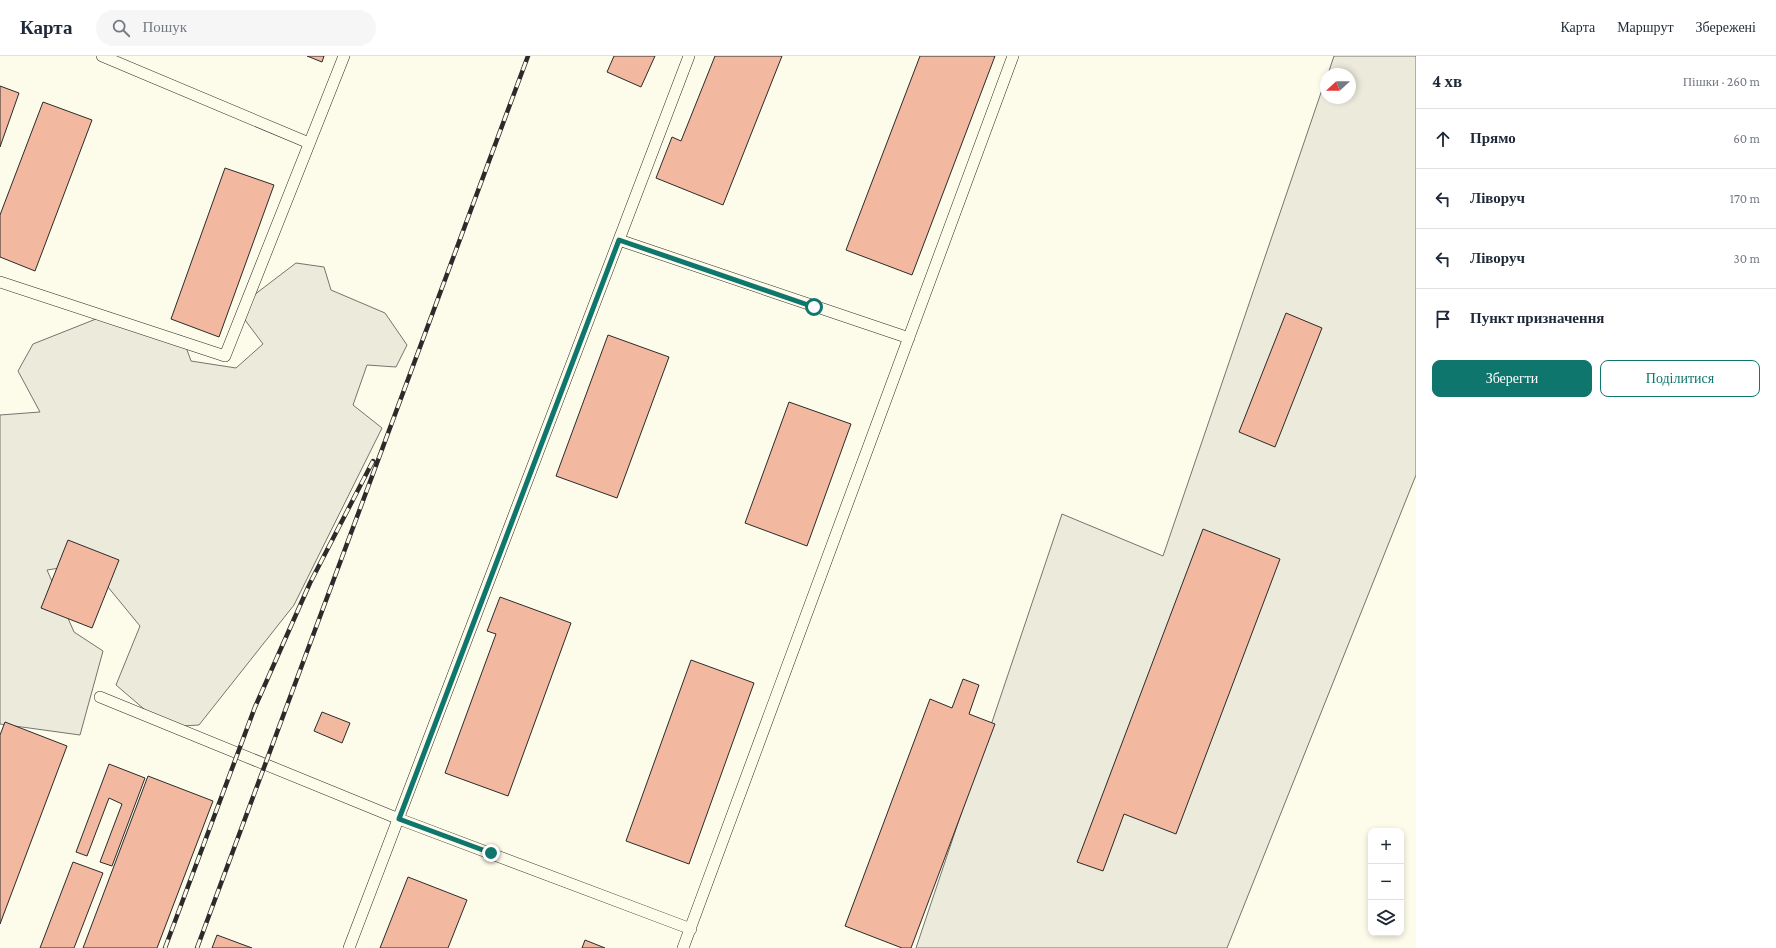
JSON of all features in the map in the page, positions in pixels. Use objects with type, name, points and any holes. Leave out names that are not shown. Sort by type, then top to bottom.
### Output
[{"type":"lane","points":[[102,56],[309,143]]},
{"type":"lane","points":[[0,282],[225,356],[344,56]]},
{"type":"lane","points":[[349,948],[689,56]]},
{"type":"lane","points":[[683,948],[1013,56]]},
{"type":"lane","points":[[619,240],[909,338]]},
{"type":"lane","points":[[100,697],[399,819],[690,929]]},
{"type":"shaded area","points":[[1334,56],[1416,56],[1416,475],[1227,948],[916,948],[1062,514],[1163,556],[1320,96],[1320,104],[1356,104],[1356,68],[1330,68]]},
{"type":"shaded area","points":[[296,263],[324,267],[331,290],[385,313],[407,345],[396,367],[367,365],[353,405],[382,428],[294,605],[199,725],[165,727],[116,685],[140,626],[103,581],[105,561],[47,570],[74,632],[103,651],[80,735],[0,724],[0,415],[40,412],[18,371],[33,344],[101,317],[182,336],[191,361],[236,368],[263,344],[245,320],[254,295]]},
{"type":"building","points":[[307,56],[324,56],[322,62]]},
{"type":"building","points":[[614,56],[655,56],[641,87],[607,72]]},
{"type":"building","points":[[715,56],[782,56],[723,205],[656,178],[672,137],[681,141]]},
{"type":"building","points":[[920,56],[995,56],[912,275],[846,250]]},
{"type":"building","points":[[0,86],[19,93],[0,147]]},
{"type":"building","points":[[43,102],[92,120],[35,271],[0,257],[0,215]]},
{"type":"building","points":[[225,168],[274,185],[219,337],[171,319]]},
{"type":"building","points":[[1286,313],[1322,328],[1275,447],[1239,432]]},
{"type":"building","points":[[608,335],[669,357],[617,498],[556,476]]},
{"type":"building","points":[[789,402],[851,424],[807,546],[745,523]]},
{"type":"building","points":[[1203,529],[1280,559],[1176,834],[1124,814],[1103,871],[1077,862]]},
{"type":"building","points":[[68,540],[119,560],[92,628],[41,608]]},
{"type":"building","points":[[500,597],[571,623],[508,796],[445,773],[496,634],[487,631]]},
{"type":"building","points":[[691,660],[754,683],[689,864],[626,841]]},
{"type":"building","points":[[963,679],[979,685],[969,714],[995,724],[911,948],[902,948],[845,926],[930,699],[952,708]]},
{"type":"building","points":[[322,712],[350,723],[342,743],[314,731]]},
{"type":"building","points":[[5,722],[67,746],[0,924],[0,735]]},
{"type":"building","points":[[109,764],[145,778],[112,866],[100,862],[122,804],[109,798],[87,856],[76,852]]},
{"type":"building","points":[[148,776],[213,801],[157,948],[83,948]]},
{"type":"building","points":[[73,862],[103,873],[74,948],[40,948]]},
{"type":"building","points":[[408,877],[467,900],[448,948],[380,948]]},
{"type":"building","points":[[217,935],[252,948],[212,948]]},
{"type":"building","points":[[585,940],[605,948],[582,948]]},
{"type":"railway","points":[[197,948],[528,56]]},
{"type":"railway","points":[[165,948],[255,707],[310,583],[373,461]]},
{"type":"route","points":[[491,853],[399,819],[619,240],[814,307]]}]
